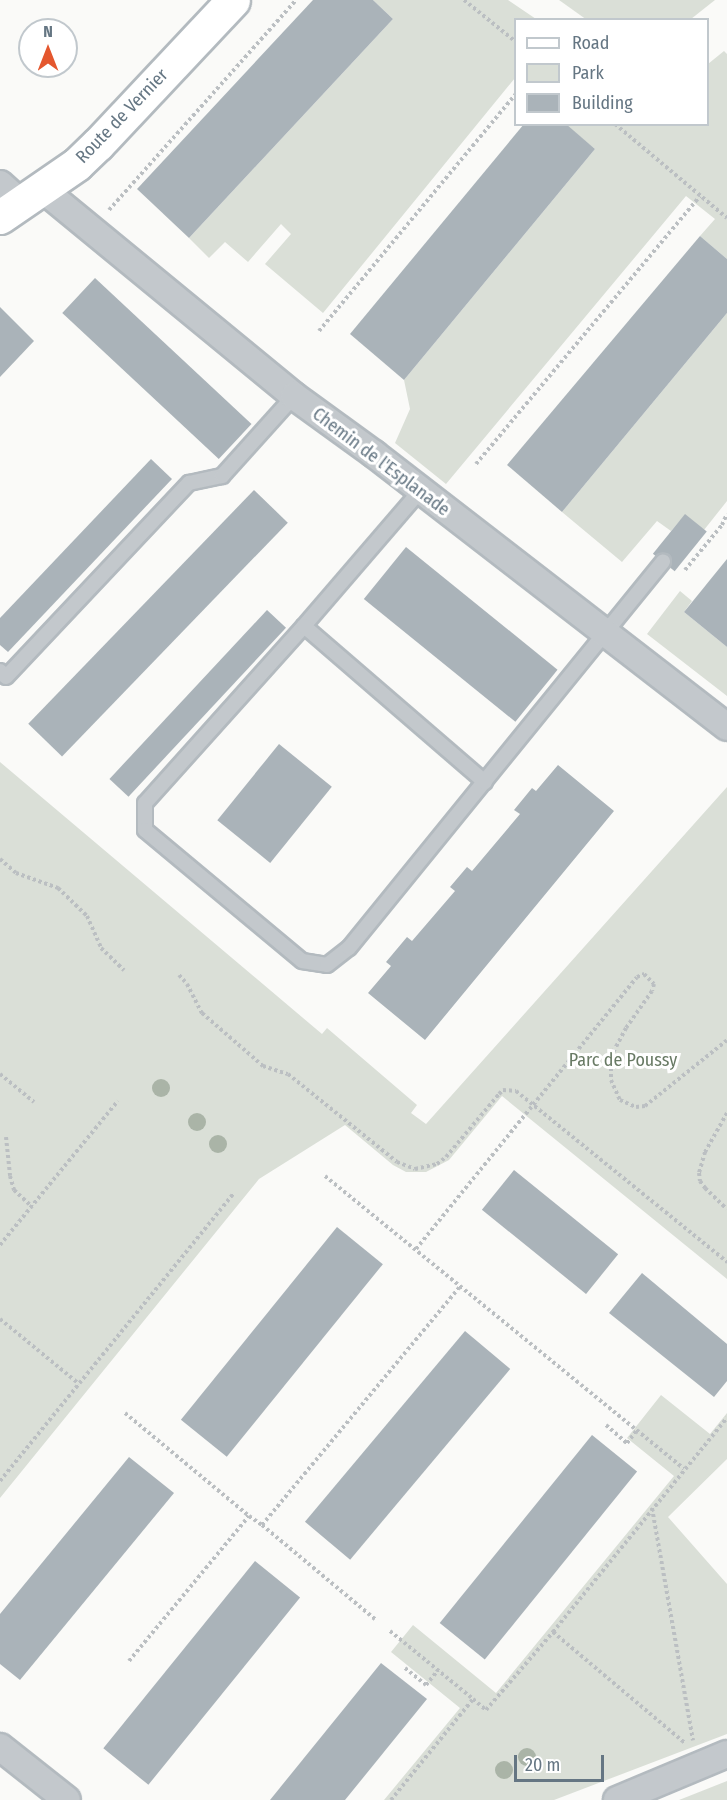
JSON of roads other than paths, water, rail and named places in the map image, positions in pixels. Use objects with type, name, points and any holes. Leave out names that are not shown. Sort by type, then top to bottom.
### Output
[{"type":"street","name":"Route de Vernier","points":[[15,198],[77,164],[233,0]]},
{"type":"street","name":"Chemin de l'Esplanade","points":[[15,198],[374,454],[727,727]]},
{"type":"street","points":[[0,1747],[67,1800]]},
{"type":"street","points":[[617,1800],[727,1754]]},
{"type":"lane","points":[[0,671],[6,677],[189,483],[222,476],[294,396]]},
{"type":"lane","points":[[420,491],[304,626],[145,802],[145,830],[302,961],[327,965],[349,948],[607,634],[663,562]]},
{"type":"lane","points":[[304,626],[485,782]]},
{"type":"park label","name":"Parc de Poussy","points":[[623,1060]]}]
